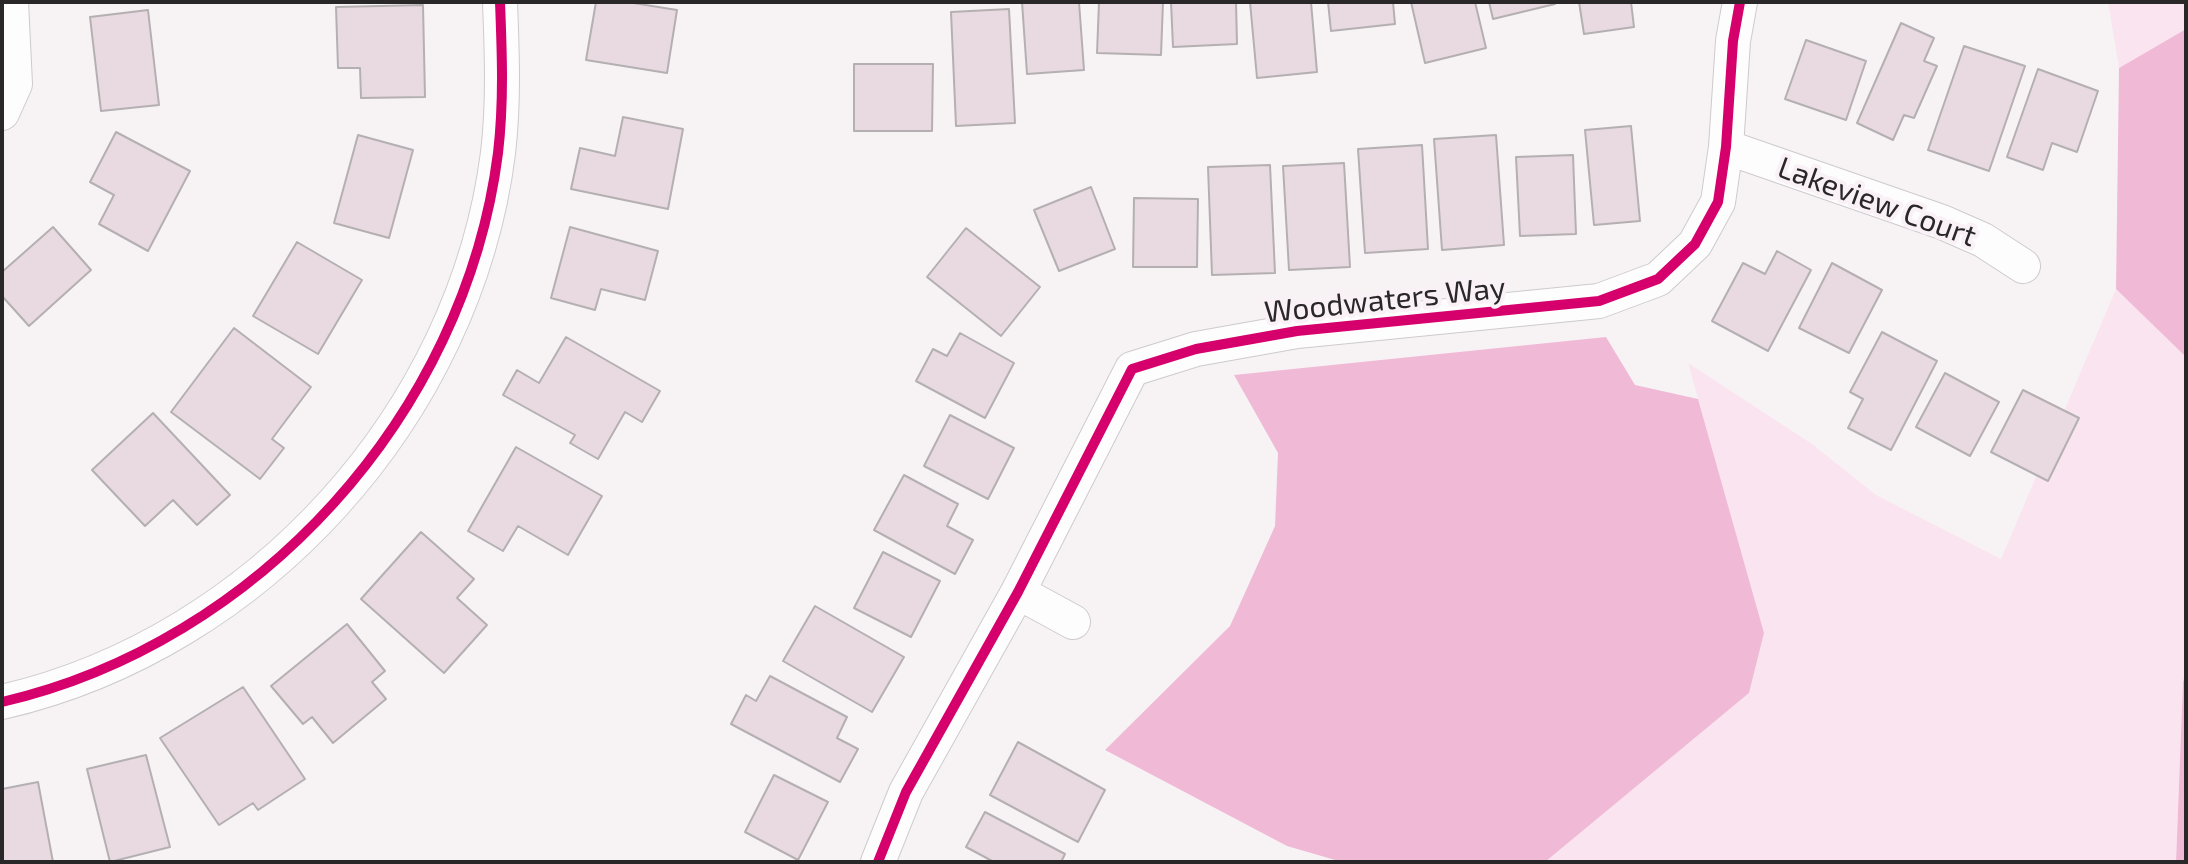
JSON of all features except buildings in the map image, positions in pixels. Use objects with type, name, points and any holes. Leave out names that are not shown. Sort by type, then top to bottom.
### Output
[{"type":"street","points":[[2,113],[15,84],[11,2]]},
{"type":"street","points":[[2,702],[89,675],[152,645],[212,610],[267,569],[318,522],[364,469],[403,413],[437,352],[464,289],[484,223],[498,155],[504,86],[500,2]]},
{"type":"street","name":"Woodwaters Way","points":[[878,862],[906,792],[1018,592],[1132,369],[1196,349],[1297,331],[1599,301],[1658,279],[1695,244],[1718,202],[1726,147],[1733,41],[1740,2]]},
{"type":"street","name":"Lakeview Court","points":[[1726,147],[1942,222],[1983,240],[2023,266]]},
{"type":"street","points":[[1018,592],[1073,622]]},
{"type":"shaded area","points":[[2108,2],[2186,2],[2186,29],[2119,68]]},
{"type":"shaded area","points":[[2186,29],[2186,357],[2116,289],[2119,68]]},
{"type":"shaded area","points":[[2116,289],[2186,357],[2186,670],[2176,862],[1545,862],[1749,693],[1764,633],[1688,363],[1812,444],[1876,495],[2001,559]]},
{"type":"shaded area","points":[[1606,337],[1635,385],[1698,399],[1764,633],[1749,693],[1545,862],[1342,862],[1287,846],[1105,750],[1230,626],[1275,526],[1278,453],[1234,375]]},
{"type":"shaded area","points":[[2186,670],[2186,862],[2176,862],[2183,682]]},
{"type":"cycle path","points":[[2,702],[95,672],[183,628],[263,571],[334,503],[394,426],[443,341],[478,249],[500,134],[500,2]]},
{"type":"cycle path","points":[[878,862],[906,792],[1018,592],[1132,369],[1196,349],[1297,331],[1599,301],[1658,279],[1695,244],[1718,202],[1726,147],[1733,41],[1740,2]]}]
